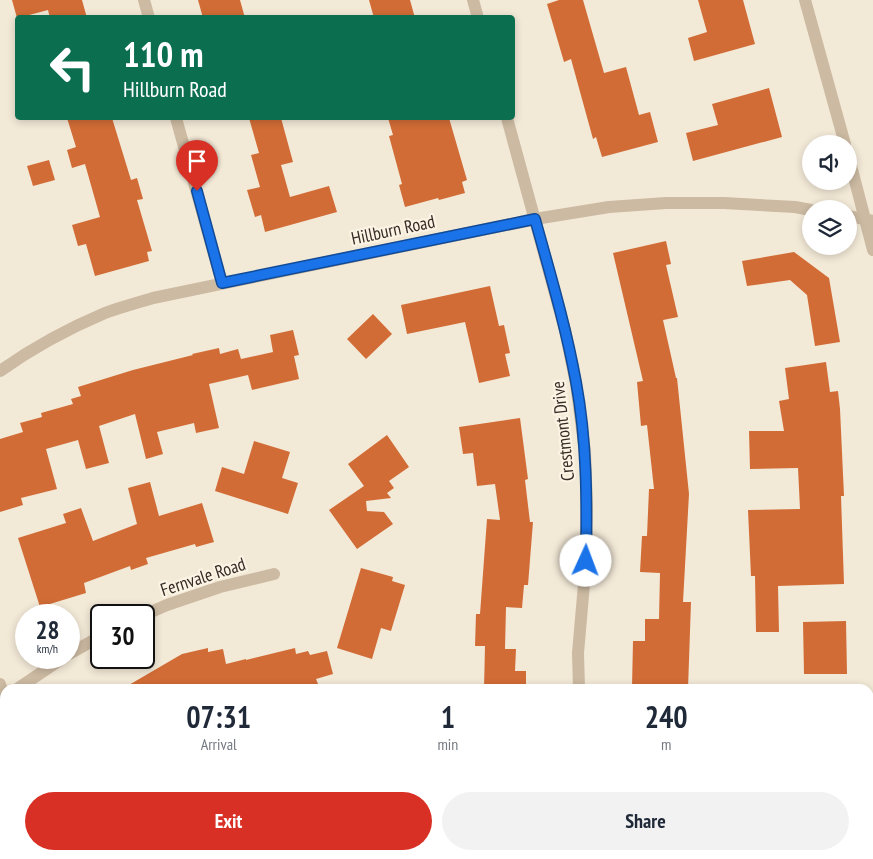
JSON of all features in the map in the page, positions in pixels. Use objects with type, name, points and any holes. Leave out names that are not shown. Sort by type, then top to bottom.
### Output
[{"type":"street","points":[[144,0],[147,15]]},
{"type":"street","points":[[473,0],[477,15]]},
{"type":"street","points":[[805,0],[842,135]]},
{"type":"street","points":[[177,120],[222,283]]},
{"type":"street","name":"Crestmont Drive","points":[[508,120],[565,330],[576,384],[585,452],[587,506],[586,561],[578,653],[579,684]]},
{"type":"street","points":[[857,183],[869,220],[873,250]]},
{"type":"street","name":"Hillburn Road","points":[[0,371],[27,352],[63,332],[107,313],[153,298],[535,219],[609,207],[666,203],[724,202],[802,209]]},
{"type":"street","name":"Fernvale Road","points":[[155,611],[220,587],[274,574]]},
{"type":"street","points":[[24,684],[47,669]]},
{"type":"building","points":[[12,0],[82,0],[86,15],[49,15],[48,10],[29,15],[16,15]]},
{"type":"building","points":[[198,0],[240,0],[244,15],[202,15]]},
{"type":"building","points":[[369,0],[410,0],[414,15],[373,15]]},
{"type":"building","points":[[559,0],[583,0],[604,73],[626,67],[639,115],[650,112],[658,142],[602,157],[596,137],[593,139],[571,59],[564,62],[547,4]]},
{"type":"building","points":[[698,0],[743,0],[755,44],[694,61],[688,38],[707,32]]},
{"type":"building","points":[[769,88],[782,137],[693,161],[686,133],[718,125],[712,104]]},
{"type":"building","points":[[68,120],[113,120],[131,180],[137,178],[143,199],[137,200],[152,251],[147,252],[149,261],[95,276],[86,244],[78,246],[72,225],[100,217],[85,164],[72,168],[67,150],[76,147]]},
{"type":"building","points":[[250,120],[282,120],[293,162],[281,165],[290,197],[329,186],[337,212],[265,232],[261,215],[255,217],[247,190],[260,187],[251,155],[259,153]]},
{"type":"building","points":[[389,120],[450,120],[467,180],[462,182],[465,193],[405,207],[399,185],[402,184],[389,136],[393,135]]},
{"type":"building","points":[[49,160],[55,180],[33,186],[27,166]]},
{"type":"building","points":[[666,241],[671,264],[666,265],[678,317],[663,320],[677,378],[689,494],[683,602],[691,602],[688,684],[632,684],[633,641],[645,641],[645,619],[659,619],[660,573],[640,572],[642,536],[647,536],[649,489],[654,489],[647,425],[641,426],[637,382],[643,381],[613,253]]},
{"type":"building","points":[[794,252],[829,278],[840,342],[815,346],[807,295],[790,280],[747,286],[742,261]]},
{"type":"building","points":[[490,286],[499,326],[504,325],[510,353],[505,354],[510,376],[479,383],[465,322],[407,334],[401,305]]},
{"type":"building","points":[[373,314],[392,334],[366,359],[347,339]]},
{"type":"building","points":[[293,330],[299,355],[294,356],[299,379],[252,390],[248,375],[209,384],[219,428],[196,433],[194,423],[157,432],[163,454],[146,459],[135,414],[99,426],[109,463],[86,469],[78,440],[46,449],[57,489],[21,498],[23,505],[0,512],[0,439],[23,432],[20,423],[42,417],[41,413],[73,404],[71,399],[81,396],[78,387],[133,370],[219,348],[220,354],[238,349],[241,359],[273,352],[270,335]]},
{"type":"building","points":[[826,362],[830,392],[838,391],[840,409],[844,496],[841,496],[844,584],[778,586],[779,632],[756,632],[755,576],[751,576],[748,510],[800,509],[798,468],[750,469],[749,431],[784,431],[779,401],[789,399],[785,368]]},
{"type":"building","points":[[520,418],[528,479],[525,480],[530,522],[533,522],[528,585],[524,585],[522,608],[506,607],[505,649],[516,649],[515,671],[526,671],[526,684],[484,684],[485,646],[475,646],[476,614],[480,614],[487,519],[500,520],[495,484],[477,486],[473,453],[463,454],[459,427]]},
{"type":"building","points":[[387,435],[409,467],[389,481],[394,488],[387,493],[391,498],[366,501],[367,511],[384,512],[393,524],[357,549],[329,510],[364,486],[348,464]]},
{"type":"building","points":[[254,441],[290,452],[282,478],[298,483],[288,514],[215,491],[222,467],[244,474]]},
{"type":"building","points":[[150,482],[159,516],[202,503],[214,542],[196,547],[195,544],[146,558],[148,564],[131,570],[130,566],[84,583],[86,593],[50,604],[39,604],[18,538],[66,523],[63,514],[81,508],[93,541],[137,524],[128,488]]},
{"type":"building","points":[[361,568],[393,577],[392,581],[405,585],[391,631],[381,628],[372,659],[337,648]]},
{"type":"building","points":[[846,621],[847,674],[804,674],[803,622]]},
{"type":"building","points":[[208,648],[208,652],[223,649],[226,664],[295,648],[296,654],[308,651],[310,655],[327,651],[333,674],[316,679],[318,684],[131,684],[182,654]]},
{"type":"route","points":[[197,191],[222,283],[535,219],[565,330],[576,384],[585,452],[587,506],[586,561]]}]
